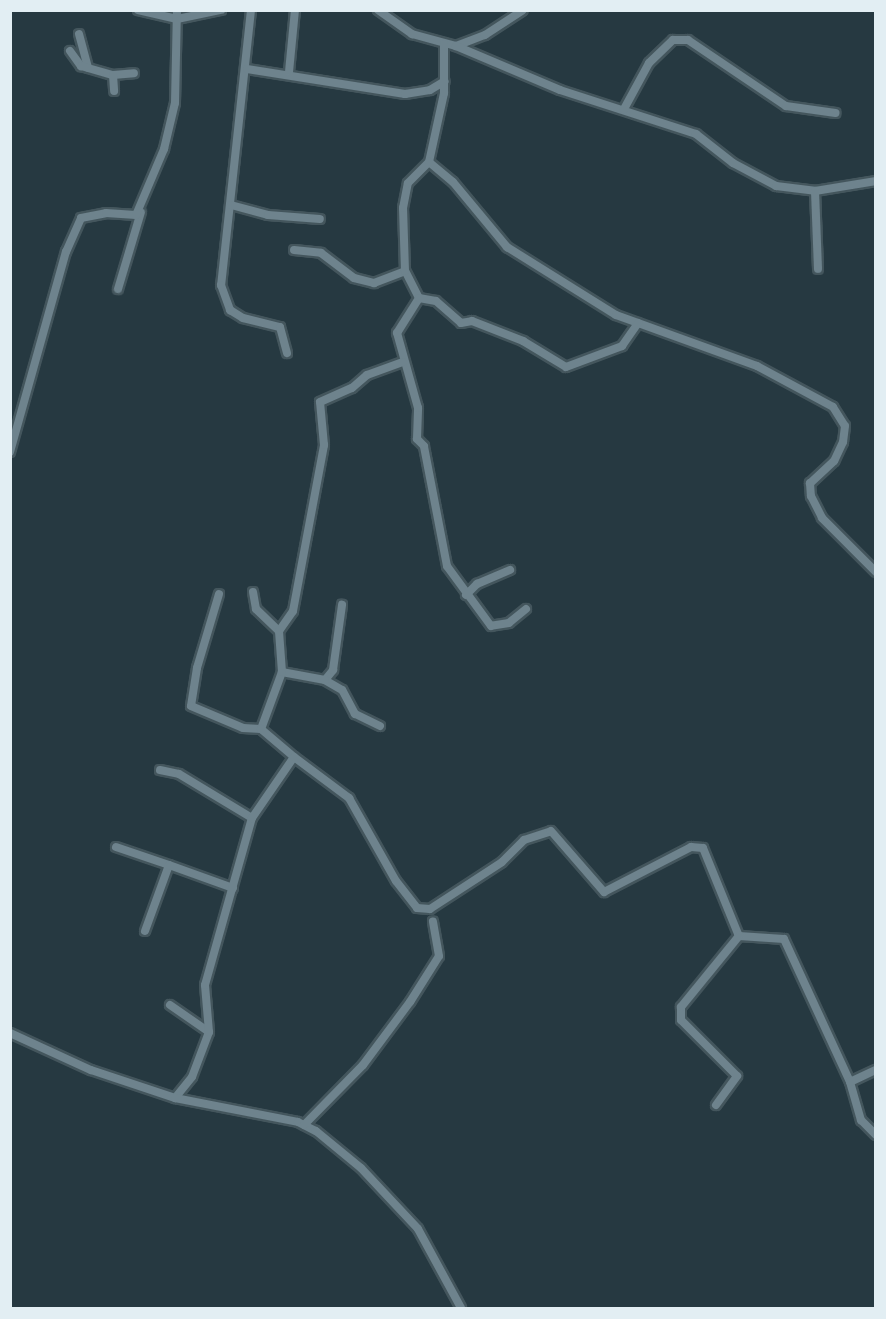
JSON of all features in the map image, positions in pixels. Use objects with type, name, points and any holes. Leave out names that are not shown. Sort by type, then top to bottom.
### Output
[{"type":"street","points":[[138,10],[177,14],[220,10]]},
{"type":"street","points":[[251,10],[247,69],[221,285],[230,309],[243,318],[280,327],[287,353]]},
{"type":"street","points":[[289,72],[295,10]]},
{"type":"street","points":[[378,10],[412,33],[456,46],[560,90],[696,134],[733,163],[776,186],[815,191],[876,181]]},
{"type":"street","points":[[456,46],[485,35],[523,10]]},
{"type":"street","points":[[118,289],[142,206],[172,124],[177,14]]},
{"type":"street","points":[[79,34],[88,68]]},
{"type":"street","points":[[624,109],[649,63],[673,40],[688,40],[786,106],[836,113]]},
{"type":"street","points":[[419,298],[405,271],[403,208],[408,183],[429,162],[446,81],[444,44]]},
{"type":"street","points":[[70,51],[76,64],[113,75],[134,73]]},
{"type":"street","points":[[247,69],[289,72],[372,91],[405,94],[430,90],[446,81]]},
{"type":"street","points":[[113,75],[114,91]]},
{"type":"street","points":[[429,162],[453,182],[507,247],[616,315],[757,366],[833,407],[845,426],[843,441],[834,461],[810,483],[811,496],[822,518],[876,572]]},
{"type":"street","points":[[815,191],[818,268]]},
{"type":"street","points":[[231,205],[268,215],[320,219]]},
{"type":"street","points":[[10,452],[66,252],[81,218],[106,213],[136,215],[142,206]]},
{"type":"street","points":[[294,250],[321,253],[354,279],[375,283],[405,271]]},
{"type":"street","points":[[419,298],[436,301],[461,323],[472,321],[523,341],[567,368],[622,346],[638,323]]},
{"type":"street","points":[[419,298],[397,333],[403,362],[418,408],[417,439],[424,446],[447,566],[465,595],[491,626],[509,623],[526,609]]},
{"type":"street","points":[[261,729],[282,672],[279,631],[293,611],[324,445],[320,402],[403,362]]},
{"type":"street","points":[[465,595],[477,584],[510,570]]},
{"type":"street","points":[[252,592],[255,609],[279,631]]},
{"type":"street","points":[[219,594],[197,669],[191,706],[243,728],[261,729],[349,798],[396,881],[417,908],[429,909],[502,862],[524,840],[551,831],[604,892],[691,847],[702,848],[739,936]]},
{"type":"street","points":[[325,680],[333,670],[342,605]]},
{"type":"street","points":[[282,672],[325,680],[342,690],[355,714],[380,726]]},
{"type":"street","points":[[175,1098],[192,1077],[209,1032],[204,985],[252,818],[294,757]]},
{"type":"street","points":[[160,770],[179,774],[252,818]]},
{"type":"street","points":[[116,847],[233,888]]},
{"type":"street","points":[[145,931],[169,865]]},
{"type":"street","points":[[304,1125],[355,1074],[410,1002],[439,956],[433,922]]},
{"type":"street","points":[[739,936],[784,939],[850,1082],[861,1120],[876,1135]]},
{"type":"street","points":[[716,1105],[737,1076],[681,1020],[681,1006],[739,936]]},
{"type":"street","points":[[170,1005],[209,1032]]},
{"type":"street","points":[[10,1033],[92,1070],[175,1098],[304,1125],[361,1168],[418,1229],[461,1308]]},
{"type":"street","points":[[850,1082],[876,1070]]}]
